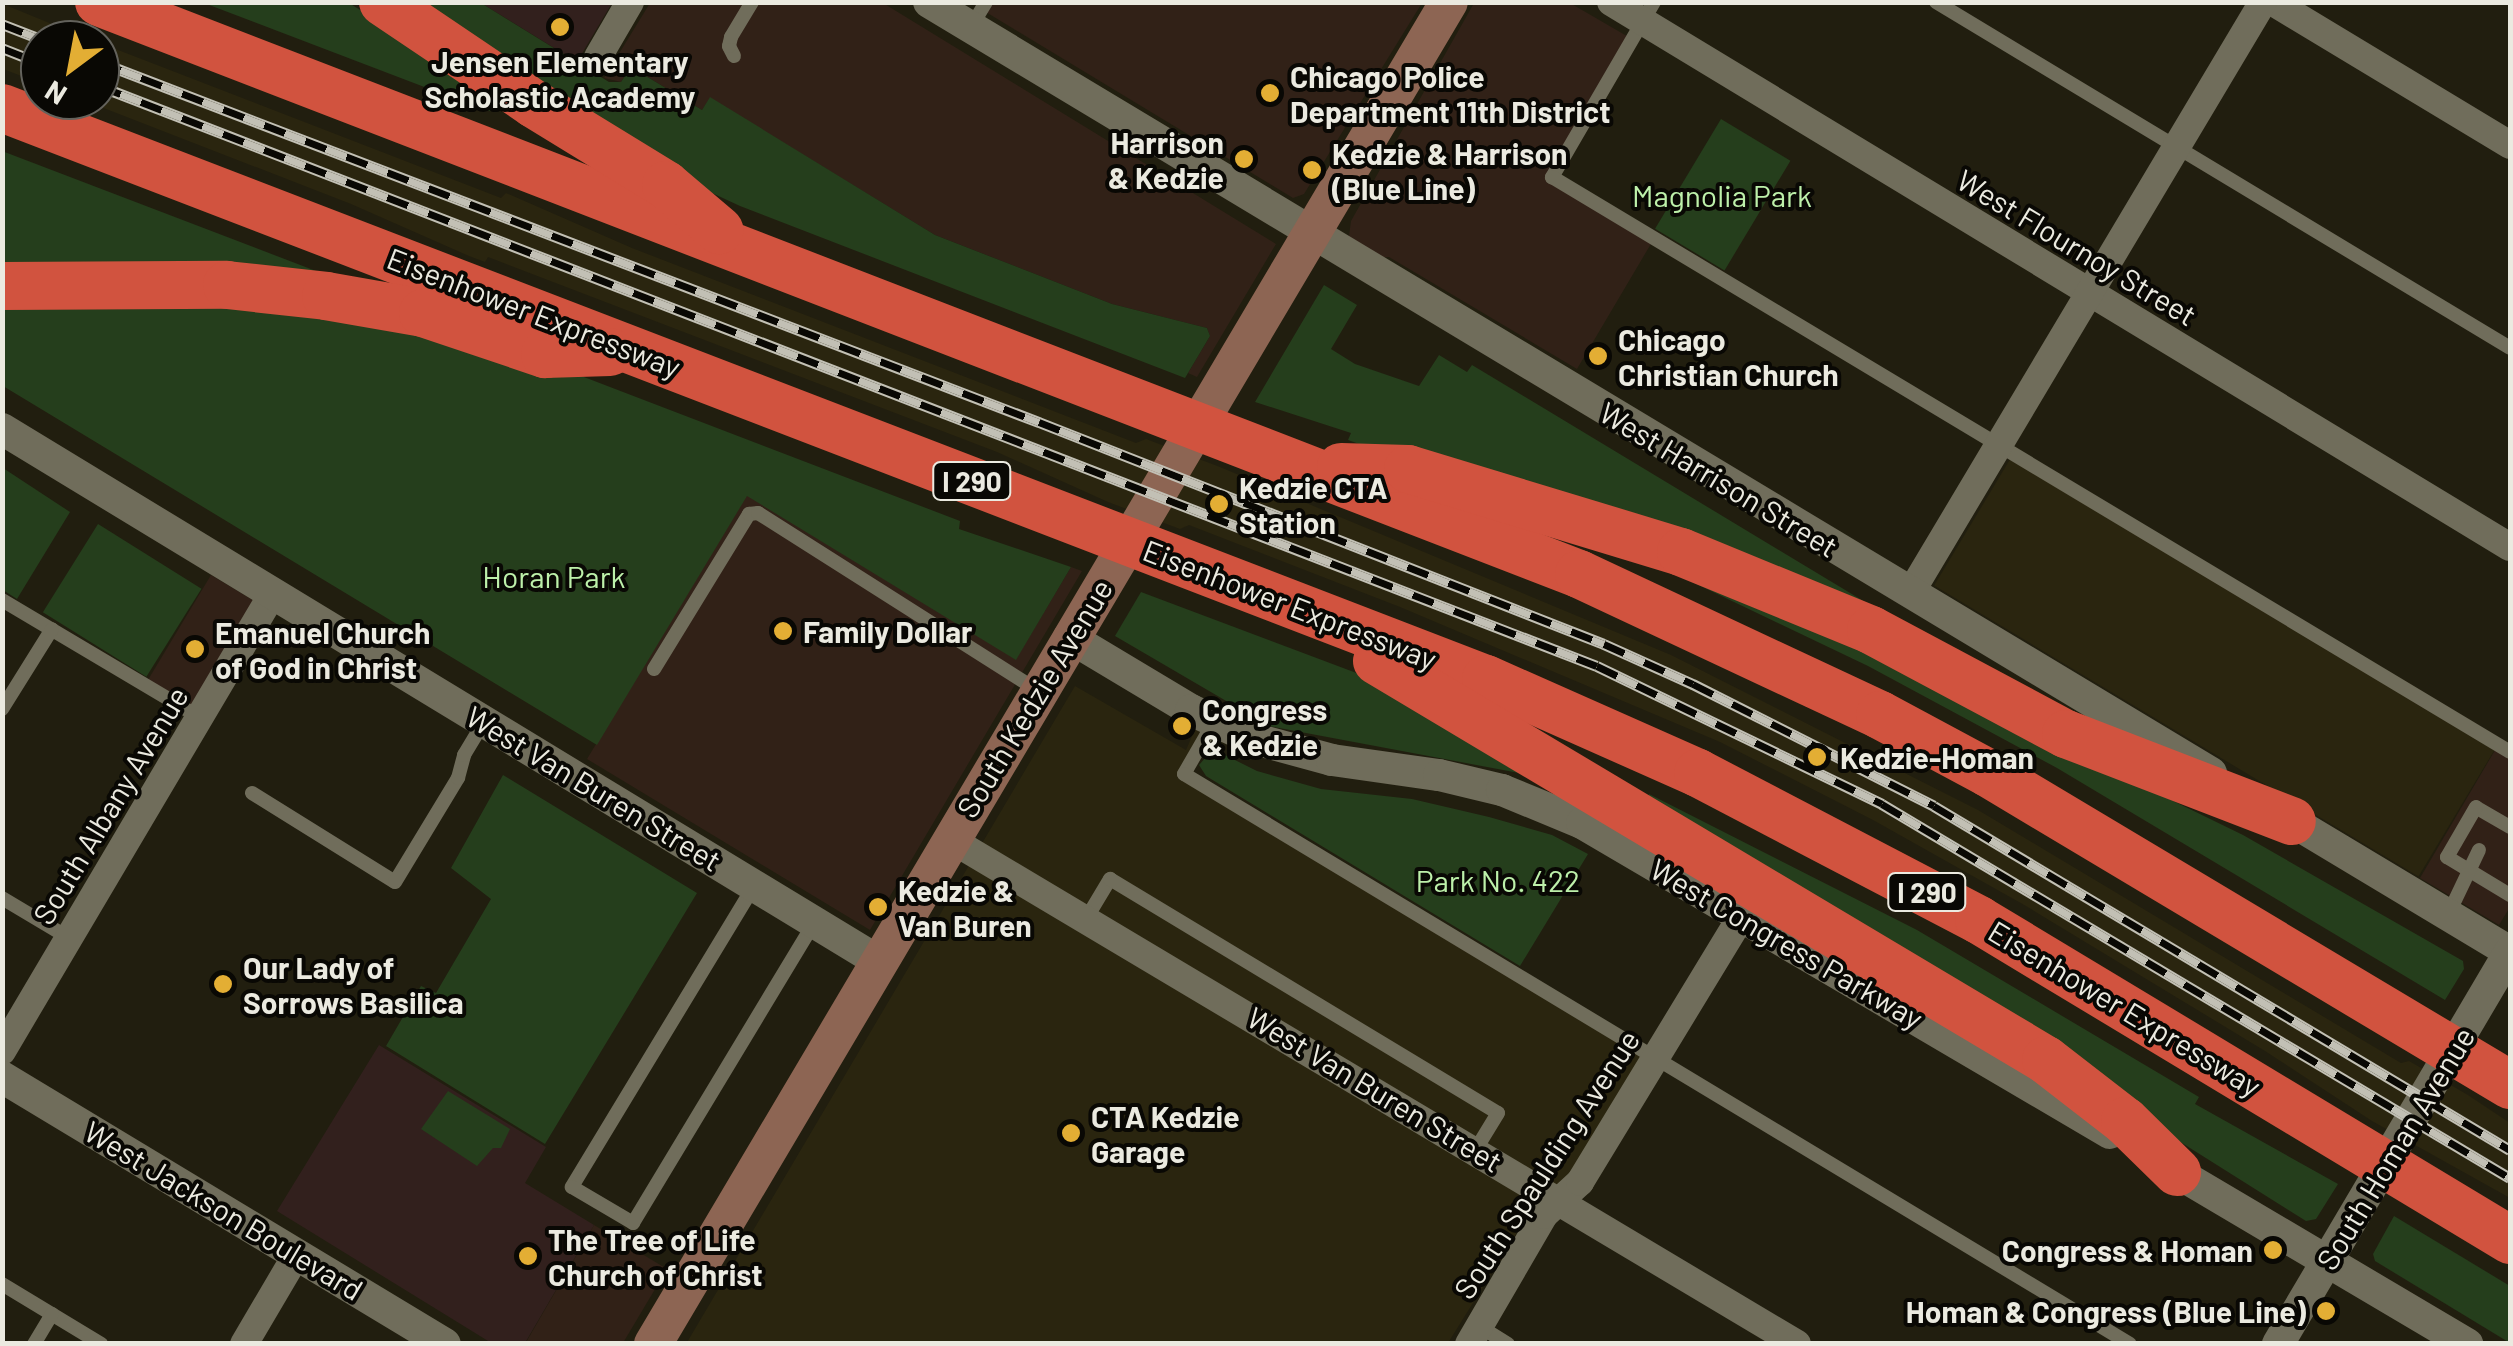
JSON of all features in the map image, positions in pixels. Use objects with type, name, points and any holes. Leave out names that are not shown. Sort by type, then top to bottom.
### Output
[{"type":"highway","points":[[98,2],[1310,466],[1578,574],[1880,716],[1988,773],[2510,1085]]},
{"type":"highway","points":[[382,2],[534,104],[666,185],[744,252]]},
{"type":"highway","name":"Eisenhower Expressway","points":[[2,108],[1486,680],[1698,773],[1978,920],[2510,1240]]},
{"type":"highway","points":[[2,286],[227,285],[326,296],[423,313],[544,354],[635,352]]},
{"type":"highway","points":[[1310,466],[1408,469],[1681,552],[1853,622],[2066,734],[2292,821]]},
{"type":"highway","points":[[1308,614],[1407,682],[2046,1060],[2112,1110],[2177,1172]]},
{"type":"main road","name":"South Kedzie Avenue","points":[[652,1344],[1449,2]]},
{"type":"street","points":[[598,57],[630,2]]},
{"type":"street","name":"West Harrison Street","points":[[930,2],[978,15],[1313,234],[2510,951]]},
{"type":"street","name":"West Flournoy Street","points":[[1611,2],[1649,12],[2091,293],[2510,547]]},
{"type":"street","points":[[1910,592],[2263,2]]},
{"type":"street","points":[[2273,2],[2510,145]]},
{"type":"street","name":"West Van Buren Street","points":[[2,428],[878,961]]},
{"type":"street","name":"South Albany Avenue","points":[[2,1051],[273,593]]},
{"type":"street","name":"West Congress Parkway","points":[[1069,637],[1214,722],[1295,752],[1439,775],[1547,806],[2467,1344]]},
{"type":"street","name":"West Van Buren Street","points":[[950,839],[1561,1199],[1797,1344]]},
{"type":"street","name":"South Spaulding Avenue","points":[[1474,1335],[1544,1216],[1580,1182],[1740,917]]},
{"type":"street","name":"South Homan Avenue","points":[[2278,1344],[2510,951]]},
{"type":"street","name":"West Jackson Boulevard","points":[[2,1077],[444,1344]]},
{"type":"street","points":[[244,1344],[297,1254]]},
{"type":"lane","points":[[734,56],[729,46],[731,37],[752,2]]},
{"type":"lane","points":[[1936,2],[2510,348]]},
{"type":"lane","points":[[1649,12],[1552,177],[2001,442],[2510,752]]},
{"type":"lane","points":[[654,669],[749,514],[758,514],[1038,691]]},
{"type":"lane","points":[[2,600],[200,717]]},
{"type":"lane","points":[[2,709],[52,629]]},
{"type":"lane","points":[[252,793],[395,882],[458,778],[484,722]]},
{"type":"lane","points":[[1214,722],[1184,774],[2130,1344]]},
{"type":"lane","points":[[2500,826],[2476,807],[2447,857],[2508,887]]},
{"type":"lane","points":[[2448,915],[2479,850]]},
{"type":"lane","points":[[1086,919],[1110,879],[1498,1113],[1476,1149]]},
{"type":"lane","points":[[754,885],[572,1187],[633,1224],[815,922]]},
{"type":"lane","points":[[2,898],[69,938]]},
{"type":"lane","points":[[2,1284],[101,1344]]},
{"type":"lane","points":[[34,1344],[52,1314]]},
{"type":"lane","points":[[1474,1335],[1508,1344]]},
{"type":"shaded area","name":"Jensen Elementary Scholastic Academy","points":[[481,3],[612,3],[577,62]]},
{"type":"shaded area","points":[[650,3],[883,3],[1276,244],[1197,377],[1188,373],[1210,336],[1207,328],[1112,304],[935,235],[710,98],[702,110],[631,67],[621,82],[604,78]]},
{"type":"shaded area","name":"Chicago Police Department 11th District","points":[[971,3],[1422,3],[1304,194],[1293,198]]},
{"type":"shaded area","points":[[1474,3],[1570,3],[1632,39],[1552,176],[1655,237],[1577,369],[1389,257],[1373,258],[1349,236],[1351,221]]},
{"type":"shaded area","points":[[3,4],[42,20],[20,20],[20,75],[3,69]]},
{"type":"shaded area","points":[[120,51],[501,198],[506,193],[632,248],[1136,443],[1146,439],[1220,467],[1671,655],[1978,810],[2401,1063],[2409,1061],[2468,1095],[2510,1123],[2510,1198],[2372,1121],[2026,906],[1873,820],[1720,742],[1400,607],[1189,525],[1180,529],[1108,502],[997,452],[488,257],[485,262],[469,256],[351,204],[120,114]]},
{"type":"shaded area","points":[[2015,451],[2499,742],[2418,877],[1934,586]]},
{"type":"shaded area","points":[[747,495],[1016,659],[1071,567],[1082,571],[870,930],[587,759]]},
{"type":"shaded area","points":[[211,575],[256,602],[190,711],[145,685]]},
{"type":"shaded area","points":[[1075,686],[1186,750],[1195,729],[1207,735],[1185,774],[1647,1053],[1572,1180],[1529,1213],[1448,1343],[686,1344]]},
{"type":"shaded area","points":[[2498,745],[2510,752],[2510,907],[2499,925],[2420,878]]},
{"type":"shaded area","points":[[379,1045],[546,1147],[525,1183],[594,1225],[525,1343],[493,1344],[277,1211]]},
{"type":"shaded area","points":[[594,1225],[667,1269],[623,1343],[525,1344]]},
{"type":"green space","points":[[204,3],[349,3],[496,95],[498,104],[490,111],[482,109]]},
{"type":"green space","points":[[412,3],[481,3],[609,82],[621,82],[631,67],[702,110],[710,97],[935,235],[1112,304],[1207,328],[1210,336],[1185,378],[740,206],[712,193]]},
{"type":"green space","name":"Magnolia Park","points":[[1721,119],[1790,161],[1725,270],[1655,229]]},
{"type":"green space","points":[[2,151],[316,271],[311,284],[3,273]]},
{"type":"green space","points":[[1324,285],[1357,305],[1331,349],[1355,364],[1419,386],[1439,355],[1467,372],[1472,365],[1968,664],[1348,440],[1351,433],[1255,402]]},
{"type":"green space","name":"Horan Park","points":[[190,295],[363,319],[550,364],[960,521],[959,529],[1071,567],[1016,660],[747,496],[597,745],[3,386],[2,298]]},
{"type":"green space","points":[[3,468],[70,512],[17,599],[3,590]]},
{"type":"green space","points":[[98,524],[201,589],[146,677],[43,612]]},
{"type":"green space","points":[[1691,566],[2243,835],[2463,961],[2464,969],[2445,1000],[2057,768],[1868,666],[1663,568]]},
{"type":"green space","points":[[1141,592],[1383,683],[1519,773],[1269,726],[1115,636]]},
{"type":"green space","name":"Park No. 422","points":[[1213,749],[1257,771],[1321,789],[1412,799],[1489,817],[1552,835],[1588,854],[1520,966],[1206,776],[1199,765]]},
{"type":"green space","points":[[503,775],[697,893],[545,1144],[386,1046],[421,986],[436,993],[491,899],[451,868]]},
{"type":"green space","points":[[1649,794],[1917,930],[2199,1097],[2195,1104],[2338,1184],[2316,1219],[2306,1221],[1645,805]]},
{"type":"green space","points":[[448,1091],[510,1129],[501,1148],[493,1148],[477,1166],[421,1129]]},
{"type":"green space","points":[[2394,1216],[2510,1286],[2510,1343],[2375,1261],[2373,1254]]},
{"type":"railway","points":[[2,24],[20,31]]},
{"type":"railway","points":[[2,48],[20,55]]},
{"type":"railway","points":[[120,70],[1039,422],[1604,644],[1693,684],[1934,806],[2510,1150]]},
{"type":"railway","points":[[120,94],[1597,666],[1882,804],[2510,1178]]},
{"type":"place","name":"Jensen Elementary Scholastic Academy","points":[[560,27]]},
{"type":"place","name":"Chicago Police Department 11th District","points":[[1270,93]]},
{"type":"place","name":"Harrison & Kedzie","points":[[1244,159]]},
{"type":"place","name":"Kedzie & Harrison (Blue Line)","points":[[1312,170]]},
{"type":"place","name":"Chicago Christian Church","points":[[1598,356]]},
{"type":"place","name":"Kedzie CTA Station","points":[[1219,504]]},
{"type":"place","name":"Family Dollar","points":[[783,631]]},
{"type":"place","name":"Emanuel Church of God in Christ","points":[[195,649]]},
{"type":"place","name":"Congress & Kedzie","points":[[1182,726]]},
{"type":"place","name":"Kedzie-Homan","points":[[1817,757]]},
{"type":"place","name":"Kedzie & Van Buren","points":[[878,907]]},
{"type":"place","name":"Our Lady of Sorrows Basilica","points":[[223,984]]},
{"type":"place","name":"CTA Kedzie Garage","points":[[1071,1133]]},
{"type":"place","name":"Congress & Homan","points":[[2273,1250]]},
{"type":"place","name":"The Tree of Life Church of Christ","points":[[528,1256]]},
{"type":"place","name":"Homan & Congress (Blue Line)","points":[[2326,1311]]}]
